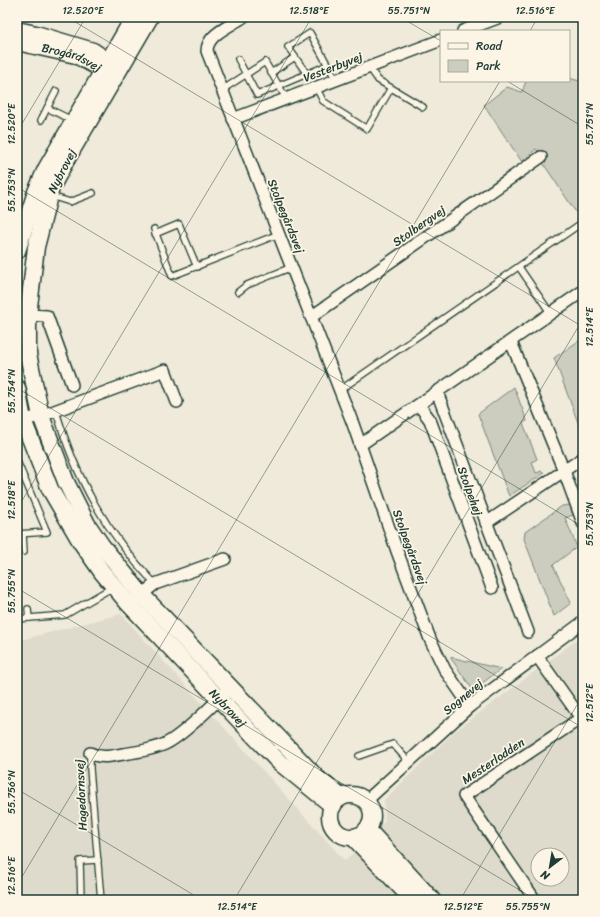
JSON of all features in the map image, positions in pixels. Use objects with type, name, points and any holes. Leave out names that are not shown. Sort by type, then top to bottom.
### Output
[{"type":"street","points":[[93,51],[102,51],[110,45],[127,17]]},
{"type":"street","points":[[79,124],[90,109],[107,79],[134,17]]},
{"type":"street","points":[[111,67],[150,17]]},
{"type":"street","name":"Stolpegårdsvej","points":[[243,17],[211,38],[207,45],[207,51],[340,390],[397,551],[430,638],[445,670],[470,706]]},
{"type":"street","points":[[466,30],[500,17]]},
{"type":"street","name":"Brogårdsvej","points":[[17,30],[36,34],[93,51]]},
{"type":"street","name":"Vesterbyvej","points":[[233,119],[440,40]]},
{"type":"street","name":"Brogårdsvej","points":[[17,42],[80,56],[111,67]]},
{"type":"street","points":[[46,48],[84,67],[94,85]]},
{"type":"street","points":[[93,51],[111,67]]},
{"type":"street","name":"Nybrovej","points":[[111,67],[94,85],[79,124],[46,169],[36,247],[22,315],[28,354],[29,425],[58,479],[66,482],[87,524],[135,599],[218,700],[279,762],[337,801]]},
{"type":"street","name":"Stolbergvej","points":[[312,317],[541,157]]},
{"type":"street","name":"Nybrovej","points":[[17,251],[42,194]]},
{"type":"street","points":[[360,445],[583,291]]},
{"type":"street","points":[[22,315],[47,316],[72,385]]},
{"type":"street","points":[[511,342],[583,523]]},
{"type":"street","points":[[29,425],[165,370],[177,402]]},
{"type":"street","points":[[17,374],[21,379],[28,412],[35,416],[29,425]]},
{"type":"street","name":"Nybrovej","points":[[17,388],[50,489],[81,542],[114,586],[135,599],[230,687],[337,801]]},
{"type":"street","name":"Stolpehøj","points":[[437,392],[528,632]]},
{"type":"street","name":"Stolpehøj","points":[[419,405],[430,420],[492,588]]},
{"type":"street","name":"Stolpehøj","points":[[486,523],[583,458]]},
{"type":"street","points":[[135,599],[155,584],[225,559]]},
{"type":"street","name":"Sognevej","points":[[366,801],[470,706],[583,622]]},
{"type":"street","name":"Mesterlodden","points":[[535,900],[464,796],[582,719],[537,656]]},
{"type":"street","name":"Hagedornsvej","points":[[90,753],[104,758],[146,750],[164,744],[176,738],[218,700],[230,687]]},
{"type":"street","points":[[350,795],[354,795],[359,796],[366,801],[370,807],[372,815],[371,823],[367,829],[358,836],[353,837],[340,834],[335,830],[330,818],[330,812],[337,801],[350,795]]},
{"type":"street","points":[[367,829],[432,900]]},
{"type":"street","points":[[353,837],[413,900]]},
{"type":"lane","points":[[307,74],[288,47],[310,33],[336,80]]},
{"type":"lane","points":[[271,73],[295,57]]},
{"type":"lane","points":[[238,59],[257,95],[328,65]]},
{"type":"lane","points":[[222,90],[265,62],[286,98]]},
{"type":"lane","points":[[369,67],[378,80],[422,107]]},
{"type":"lane","points":[[316,87],[323,101],[367,129],[391,88]]},
{"type":"lane","points":[[41,120],[56,91]]},
{"type":"lane","points":[[47,108],[79,124]]},
{"type":"lane","points":[[42,194],[70,202],[93,193]]},
{"type":"lane","points":[[340,390],[583,222]]},
{"type":"lane","points":[[197,267],[179,224],[154,232],[172,276],[197,267],[279,234]]},
{"type":"lane","points":[[519,266],[551,314]]},
{"type":"lane","points":[[238,292],[247,285],[292,267]]},
{"type":"lane","points":[[29,425],[64,438],[87,492],[101,517],[136,563],[155,584]]},
{"type":"lane","points":[[17,461],[47,532],[20,534],[24,552]]},
{"type":"lane","points":[[17,619],[65,615],[114,586]]},
{"type":"lane","points":[[28,609],[28,618]]},
{"type":"lane","points":[[359,756],[393,744],[409,762]]},
{"type":"lane","name":"Hagedornsvej","points":[[90,753],[101,900]]},
{"type":"lane","points":[[80,900],[80,861],[98,860]]},
{"type":"shaded area","points":[[121,614],[345,861],[385,821],[384,800],[454,732],[583,635],[583,900],[17,900],[17,641]]},
{"type":"green space","points":[[570,78],[583,82],[583,210],[577,214],[543,163],[547,159],[536,149],[522,162],[484,105],[507,87],[522,92],[526,82],[570,82]]},
{"type":"green space","points":[[583,338],[583,436],[554,358]]},
{"type":"green space","points":[[514,387],[527,421],[523,423],[537,459],[532,462],[536,473],[542,471],[544,473],[509,496],[478,414]]},
{"type":"green space","points":[[570,505],[573,515],[565,518],[577,547],[553,565],[571,603],[554,616],[524,539],[525,532],[562,506]]},
{"type":"green space","points":[[450,657],[501,669],[473,690]]}]
